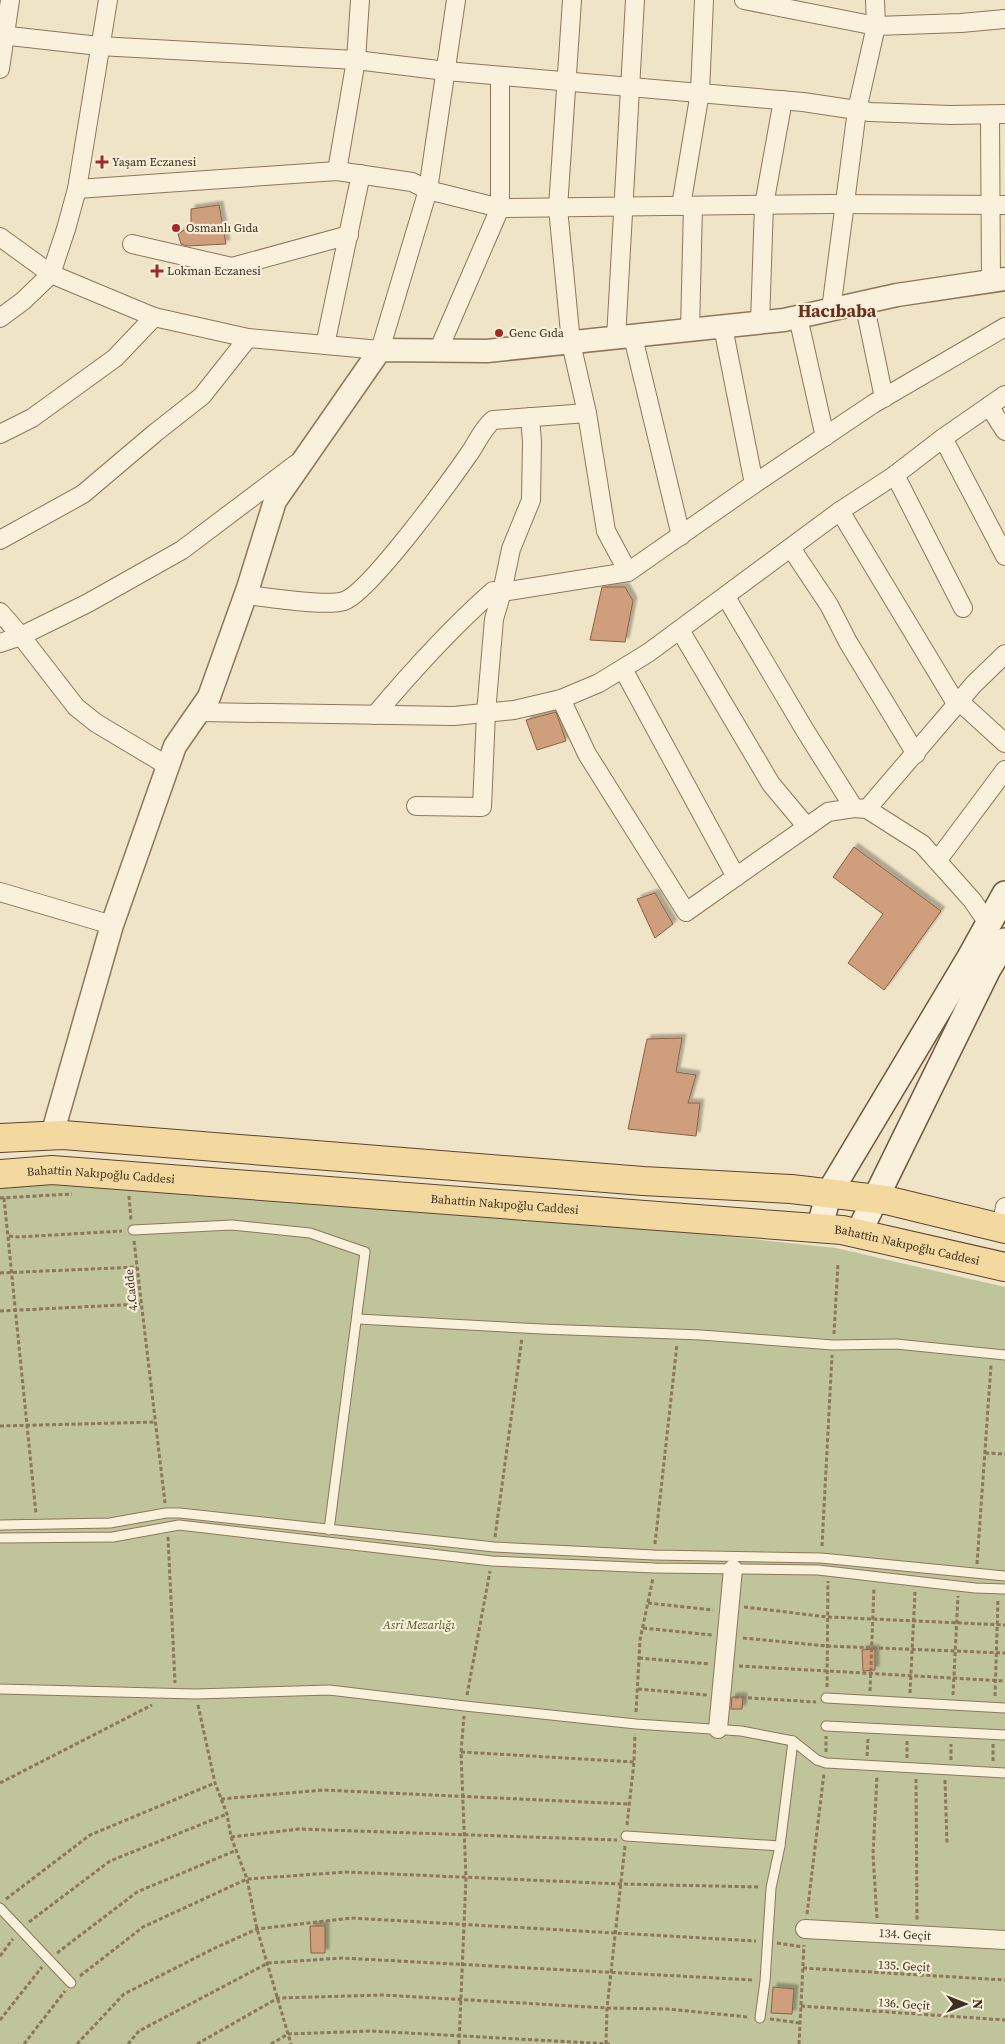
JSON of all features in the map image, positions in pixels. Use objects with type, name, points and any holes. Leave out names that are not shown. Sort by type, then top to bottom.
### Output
[{"type":"main road","points":[[858,1234],[997,971],[997,932],[1005,894]]},
{"type":"main road","points":[[819,1229],[829,1193],[997,932]]},
{"type":"main road","points":[[0,1138],[52,1135],[93,1137],[643,1181],[792,1189],[875,1199],[1004,1221]]},
{"type":"main road","name":"Bahattin Nakıpoğlu Caddesi","points":[[1,1190],[52,1170],[819,1229],[858,1234],[1005,1266]]},
{"type":"street","points":[[0,69],[2,35],[10,0]]},
{"type":"street","points":[[0,318],[23,301],[51,274],[77,189],[108,0]]},
{"type":"street","points":[[338,171],[356,60],[360,0]]},
{"type":"street","points":[[52,1135],[112,925],[175,746],[209,697],[246,596],[275,501],[380,350],[428,190],[456,0]]},
{"type":"street","points":[[572,0],[558,208],[571,343],[586,413],[606,532],[628,572]]},
{"type":"street","points":[[635,0],[625,206],[624,338],[681,536]]},
{"type":"street","points":[[690,330],[687,206],[700,92],[704,0]]},
{"type":"street","points":[[744,0],[876,26],[961,23],[1005,19]]},
{"type":"street","points":[[831,310],[857,110],[876,26],[876,0]]},
{"type":"street","points":[[0,237],[51,274],[154,317],[248,338],[380,350],[487,351],[760,323],[798,317],[897,295],[998,280],[997,115],[915,114],[857,110],[782,100],[446,71],[356,60],[100,46],[2,35]]},
{"type":"street","points":[[438,351],[500,208],[500,76]]},
{"type":"street","points":[[760,323],[764,205],[782,100]]},
{"type":"street","points":[[77,189],[338,171],[412,182],[428,190],[500,208],[844,204],[997,205]]},
{"type":"street","points":[[325,345],[361,174]]},
{"type":"street","points":[[132,244],[232,267],[348,235]]},
{"type":"street","points":[[864,302],[884,398]]},
{"type":"street","points":[[0,434],[32,418],[115,358],[154,317]]},
{"type":"street","points":[[798,317],[825,436]]},
{"type":"street","points":[[723,327],[754,484]]},
{"type":"street","points":[[375,715],[417,666],[468,613],[493,591],[502,592],[628,572],[825,436],[884,398],[1005,327]]},
{"type":"street","points":[[0,540],[83,494],[155,432],[202,396],[248,338]]},
{"type":"street","points":[[198,712],[454,716],[514,710],[561,699],[599,683],[680,630],[840,511],[895,475],[943,438],[1005,395]]},
{"type":"street","points":[[989,406],[1005,431]]},
{"type":"street","points":[[246,596],[324,602],[344,601],[360,591],[394,552],[493,420],[586,413]]},
{"type":"street","points":[[416,806],[482,808],[486,713],[494,619],[511,549],[531,500],[532,442],[530,417]]},
{"type":"street","points":[[943,438],[1005,556]]},
{"type":"street","points":[[0,643],[22,636],[88,604],[182,550],[306,456]]},
{"type":"street","points":[[895,475],[963,608]]},
{"type":"street","points":[[840,511],[958,703],[1005,743]]},
{"type":"street","points":[[791,548],[829,605],[853,650],[916,754]]},
{"type":"street","points":[[726,597],[806,732],[861,808],[922,844],[972,900],[997,932]]},
{"type":"street","points":[[0,612],[22,636],[76,708],[96,723],[168,766]]},
{"type":"street","points":[[680,630],[771,784],[808,827]]},
{"type":"street","points":[[561,699],[587,754],[686,912],[828,812],[861,808],[916,754],[958,703],[1005,654]]},
{"type":"street","points":[[623,669],[736,877]]},
{"type":"street","points":[[937,861],[1005,770]]},
{"type":"street","points":[[0,892],[112,925]]},
{"type":"street","points":[[718,1729],[733,1569]]},
{"type":"street","name":"134. Geçit","points":[[805,1928],[1005,1940]]},
{"type":"lane","points":[[133,1230],[232,1225],[310,1233],[365,1252],[358,1318],[329,1530]]},
{"type":"lane","points":[[358,1318],[678,1334],[833,1345],[896,1344],[1005,1355]]},
{"type":"lane","points":[[0,1525],[110,1523],[166,1513],[180,1513],[494,1547],[654,1555],[821,1558],[1005,1576]]},
{"type":"lane","points":[[0,1538],[113,1537],[168,1526],[179,1526],[492,1561],[655,1568],[818,1570],[958,1586],[1002,1589]]},
{"type":"lane","points":[[0,1688],[195,1694],[329,1690],[636,1724],[741,1731],[793,1741],[817,1760],[826,1763],[1005,1773]]},
{"type":"lane","points":[[826,1698],[1005,1708]]},
{"type":"lane","points":[[826,1726],[1005,1735]]},
{"type":"lane","points":[[760,2018],[765,1981],[771,1888],[780,1846],[793,1741]]},
{"type":"lane","points":[[626,1836],[780,1846]]},
{"type":"lane","points":[[0,1908],[71,1983]]},
{"type":"path","points":[[38,1524],[12,1272],[1,1190],[81,1194]]},
{"type":"path","name":"4.Cadde","points":[[128,1192],[166,1513]]},
{"type":"path","points":[[8,1236],[19,1238],[133,1230]]},
{"type":"path","points":[[821,1558],[838,1263]]},
{"type":"path","points":[[0,1273],[137,1267]]},
{"type":"path","points":[[0,1311],[141,1304]]},
{"type":"path","points":[[494,1547],[523,1327]]},
{"type":"path","points":[[654,1555],[678,1334]]},
{"type":"path","points":[[976,1574],[992,1354]]},
{"type":"path","points":[[0,1426],[155,1422]]},
{"type":"path","points":[[984,1453],[1005,1454]]},
{"type":"path","points":[[0,1783],[176,1693],[168,1526]]},
{"type":"path","points":[[459,2044],[466,1878],[462,1752],[465,1706],[492,1561]]},
{"type":"path","points":[[626,1836],[634,1762],[642,1628],[655,1568]]},
{"type":"path","points":[[826,1698],[828,1571]]},
{"type":"path","points":[[869,1701],[874,1576]]},
{"type":"path","points":[[909,1703],[915,1581]]},
{"type":"path","points":[[953,1705],[958,1586]]},
{"type":"path","points":[[994,1707],[997,1624],[1002,1589]]},
{"type":"path","points":[[648,1603],[828,1617],[1005,1624]]},
{"type":"path","points":[[642,1628],[827,1646],[1005,1653]]},
{"type":"path","points":[[639,1658],[827,1672],[1005,1681]]},
{"type":"path","points":[[195,1694],[215,1783],[227,1814],[231,1837],[247,1879],[257,1928],[291,2044]]},
{"type":"path","points":[[799,2044],[805,1928],[826,1763],[826,1726]]},
{"type":"path","points":[[867,1765],[868,1728]]},
{"type":"path","points":[[906,1768],[908,1730]]},
{"type":"path","points":[[947,1844],[947,1770],[952,1732]]},
{"type":"path","points":[[992,1773],[994,1734]]},
{"type":"path","points":[[462,1752],[634,1762]]},
{"type":"path","points":[[877,1932],[873,1855],[878,1766]]},
{"type":"path","points":[[916,1768],[917,1934]]},
{"type":"path","points":[[0,1904],[90,1835],[215,1783]]},
{"type":"path","points":[[221,1799],[323,1790],[629,1804]]},
{"type":"path","points":[[0,1956],[19,1930],[110,1861],[227,1814]]},
{"type":"path","points":[[231,1837],[299,1829],[625,1840],[622,1884],[607,2008],[606,2044]]},
{"type":"path","points":[[0,2020],[48,1959],[137,1892],[237,1850]]},
{"type":"path","points":[[24,2044],[71,1983],[143,1927],[247,1879],[346,1872],[622,1884],[771,1888]]},
{"type":"path","points":[[77,2044],[124,1994],[257,1928],[351,1918],[767,1942],[804,1947]]},
{"type":"path","points":[[128,2044],[139,2031],[268,1964],[342,1958],[765,1981]]},
{"type":"path","name":"135. Geçit","points":[[803,1968],[1005,1980]]},
{"type":"path","points":[[197,2044],[278,1998],[383,1995],[462,1998],[607,2008],[668,2009],[800,2023]]},
{"type":"path","name":"136. Geçit","points":[[801,2006],[1005,2020]]},
{"type":"path","points":[[271,2044],[288,2034],[371,2032],[610,2044]]},
{"type":"green space","name":"Asri Mezarlığı","points":[[0,1180],[450,1207],[836,1248],[1005,1287],[1005,2044],[0,2044]]},
{"type":"building","points":[[219,205],[226,244],[187,246],[181,244],[178,234],[191,226],[191,209]]},
{"type":"building","points":[[602,587],[625,587],[633,601],[625,642],[590,640]]},
{"type":"building","points":[[556,712],[566,741],[537,750],[526,720]]},
{"type":"building","points":[[854,847],[941,911],[884,990],[848,963],[883,914],[833,877]]},
{"type":"building","points":[[655,893],[673,924],[655,938],[637,899]]},
{"type":"building","points":[[682,1038],[676,1072],[696,1075],[688,1103],[700,1103],[696,1136],[628,1129],[647,1039]]},
{"type":"building","points":[[875,1649],[875,1670],[863,1671],[862,1650]]},
{"type":"building","points":[[732,1697],[743,1697],[742,1709],[731,1709]]},
{"type":"building","points":[[310,1926],[325,1926],[325,1953],[311,1953]]},
{"type":"building","points":[[773,1987],[794,1989],[792,2014],[771,2013]]},
{"type":"place","name":"Yaşam Eczanesi","points":[[102,162]]},
{"type":"place","name":"Osmanlı Gıda","points":[[176,228]]},
{"type":"place","name":"Lokman Eczanesi","points":[[157,271]]},
{"type":"place","name":"Genc Gıda","points":[[499,333]]},
{"type":"district","name":"Hacıbaba","points":[[837,310]]}]
